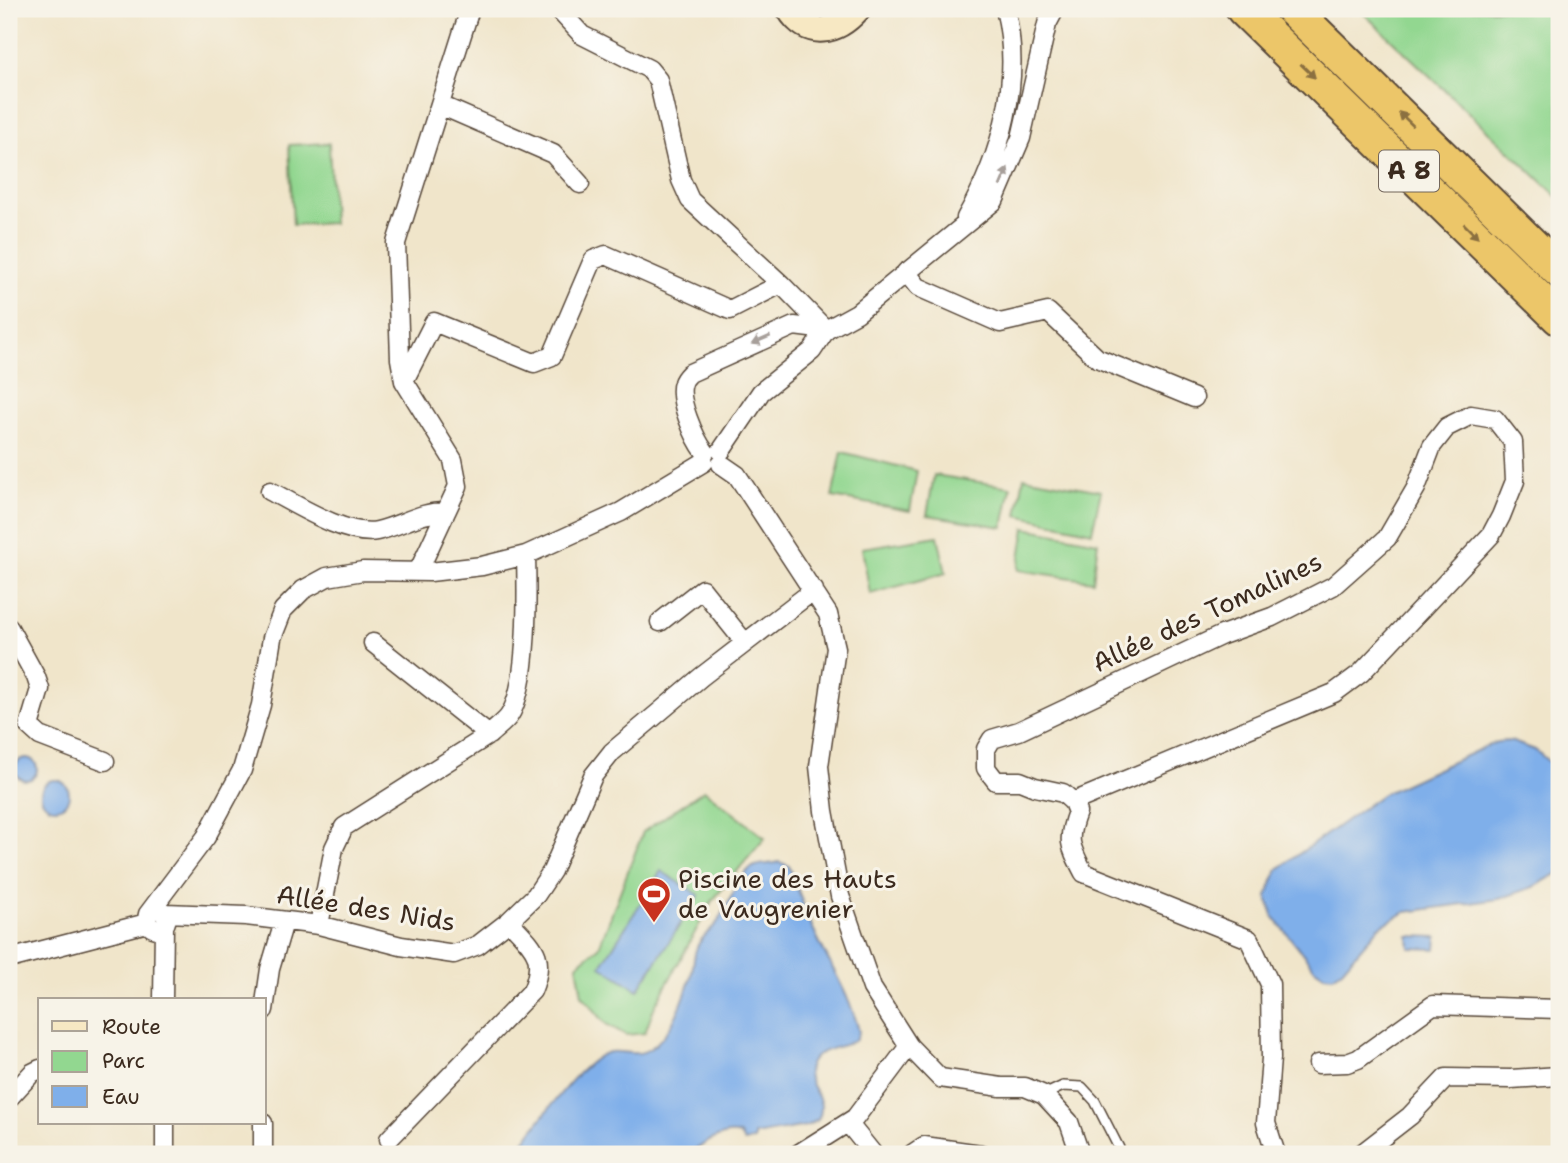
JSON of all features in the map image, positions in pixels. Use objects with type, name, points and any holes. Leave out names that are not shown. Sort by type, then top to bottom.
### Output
[{"type":"highway","name":"A 8","points":[[1292,9],[1559,271]]},
{"type":"highway","name":"A 8","points":[[1247,14],[1559,318]]},
{"type":"street","points":[[418,572],[458,486],[453,460],[404,381],[400,359],[396,243],[470,9]]},
{"type":"street","points":[[558,9],[582,35],[649,69],[658,80],[681,180],[690,200],[781,284],[826,330]]},
{"type":"street","points":[[789,9],[802,23],[812,29],[823,30],[847,22],[858,9]]},
{"type":"street","points":[[961,227],[981,191],[1001,137],[1011,88],[1010,33],[1005,9]]},
{"type":"street","points":[[992,162],[1015,124],[1022,70],[1016,9]]},
{"type":"street","points":[[163,998],[155,903],[206,837],[242,770],[261,705],[272,638],[283,610],[303,590],[327,577],[363,571],[418,572],[482,566],[526,555],[621,512],[713,457],[761,391],[812,351],[826,330],[857,313],[994,201],[1021,138],[1047,24],[1055,9]]},
{"type":"street","points":[[1037,67],[1063,9]]},
{"type":"street","points":[[440,105],[554,154],[580,184]]},
{"type":"street","points":[[404,381],[434,322],[534,363],[552,356],[593,260],[606,255],[730,310],[781,284]]},
{"type":"street","points":[[906,272],[918,287],[1000,323],[1048,312],[1097,358],[1194,398]]},
{"type":"street","points":[[826,330],[794,326],[690,373],[682,383],[683,398],[694,437],[713,457],[737,475],[828,614],[836,648],[820,766],[824,811],[840,896],[872,988],[909,1046],[940,1078],[1001,1087],[1025,1087],[1044,1095],[1069,1122],[1080,1154]]},
{"type":"street","name":"Allée des Tomalines","points":[[1471,415],[1495,419],[1513,442],[1515,481],[1502,516],[1491,535],[1360,673],[1334,693],[1073,802],[1063,793],[1020,781],[996,780],[986,768],[986,749],[992,739],[1019,731],[1222,635],[1272,617],[1333,586],[1387,538],[1416,488],[1432,446],[1447,427],[1471,415]]},
{"type":"street","points":[[270,491],[358,532],[377,531],[433,512],[446,512]]},
{"type":"street","points":[[318,926],[334,848],[344,827],[489,735],[508,718],[518,697],[523,674],[526,555]]},
{"type":"street","points":[[660,622],[702,589],[745,643]]},
{"type":"street","name":"Allée des Nids","points":[[11,954],[157,918],[246,916],[318,926],[401,946],[454,954],[478,945],[536,895],[552,871],[593,776],[612,752],[814,590]]},
{"type":"street","points":[[9,628],[40,689],[29,726],[40,736],[105,761]]},
{"type":"street","points":[[373,642],[489,735]]},
{"type":"street","points":[[1073,802],[1077,812],[1069,834],[1073,853],[1084,873],[1249,939],[1270,984],[1271,1058],[1266,1123],[1276,1154]]},
{"type":"street","points":[[389,1139],[532,991],[540,972],[535,950],[509,921]]},
{"type":"street","points":[[266,998],[284,922]]},
{"type":"street","points":[[1318,1064],[1347,1063],[1358,1059],[1433,1005],[1559,1009]]},
{"type":"street","points":[[798,1154],[855,1118],[909,1046]]},
{"type":"street","points":[[9,1098],[38,1070]]},
{"type":"street","points":[[1361,1154],[1409,1116],[1446,1078],[1511,1079],[1559,1076]]},
{"type":"street","points":[[848,1123],[873,1154]]},
{"type":"street","points":[[164,1124],[165,1154]]},
{"type":"street","points":[[263,1124],[264,1154]]},
{"type":"street","points":[[912,1154],[924,1146],[981,1154]]},
{"type":"lane","points":[[1044,1095],[1063,1086],[1082,1087],[1096,1101],[1122,1154]]},
{"type":"green space","points":[[1359,9],[1559,9],[1559,198]]},
{"type":"green space","points":[[329,143],[333,223],[293,225],[289,145]]},
{"type":"green space","points":[[842,452],[917,471],[910,511],[832,497]]},
{"type":"green space","points":[[934,475],[1011,487],[1003,527],[927,515]]},
{"type":"green space","points":[[1024,477],[1101,491],[1092,532],[1017,515]]},
{"type":"green space","points":[[1025,528],[1098,542],[1093,581],[1018,570]]},
{"type":"green space","points":[[938,536],[946,573],[870,594],[862,548]]},
{"type":"green space","name":"Piscine des Hauts de Vaugrenier","points":[[704,790],[765,838],[712,901],[654,1008],[645,1033],[626,1035],[606,1024],[582,995],[577,965],[599,947],[643,832]]},
{"type":"water","points":[[1510,741],[1535,750],[1559,770],[1559,873],[1533,887],[1499,899],[1406,912],[1379,927],[1342,970],[1333,976],[1324,975],[1315,969],[1273,916],[1267,896],[1278,869],[1383,794],[1485,747]]},
{"type":"water","points":[[22,758],[30,758],[37,765],[37,773],[30,780],[22,780],[15,773],[15,765]]},
{"type":"water","points":[[55,780],[65,784],[69,794],[65,804],[55,808],[45,804],[41,794],[45,784]]},
{"type":"water","points":[[779,862],[789,866],[808,917],[849,1002],[859,1031],[856,1040],[823,1052],[812,1060],[808,1074],[821,1105],[818,1120],[806,1126],[754,1135],[754,1140],[744,1142],[740,1135],[727,1134],[707,1142],[690,1154],[515,1154],[565,1088],[587,1065],[607,1053],[640,1053],[657,1043],[672,1024],[681,1004],[698,945],[719,920],[743,876],[756,866]]},
{"type":"water","points":[[661,871],[699,895],[638,990],[601,966]]},
{"type":"water","points":[[1409,936],[1437,937],[1436,949],[1410,948]]},
{"type":"place","name":"Piscine des Hauts de Vaugrenier","points":[[654,924]]}]
